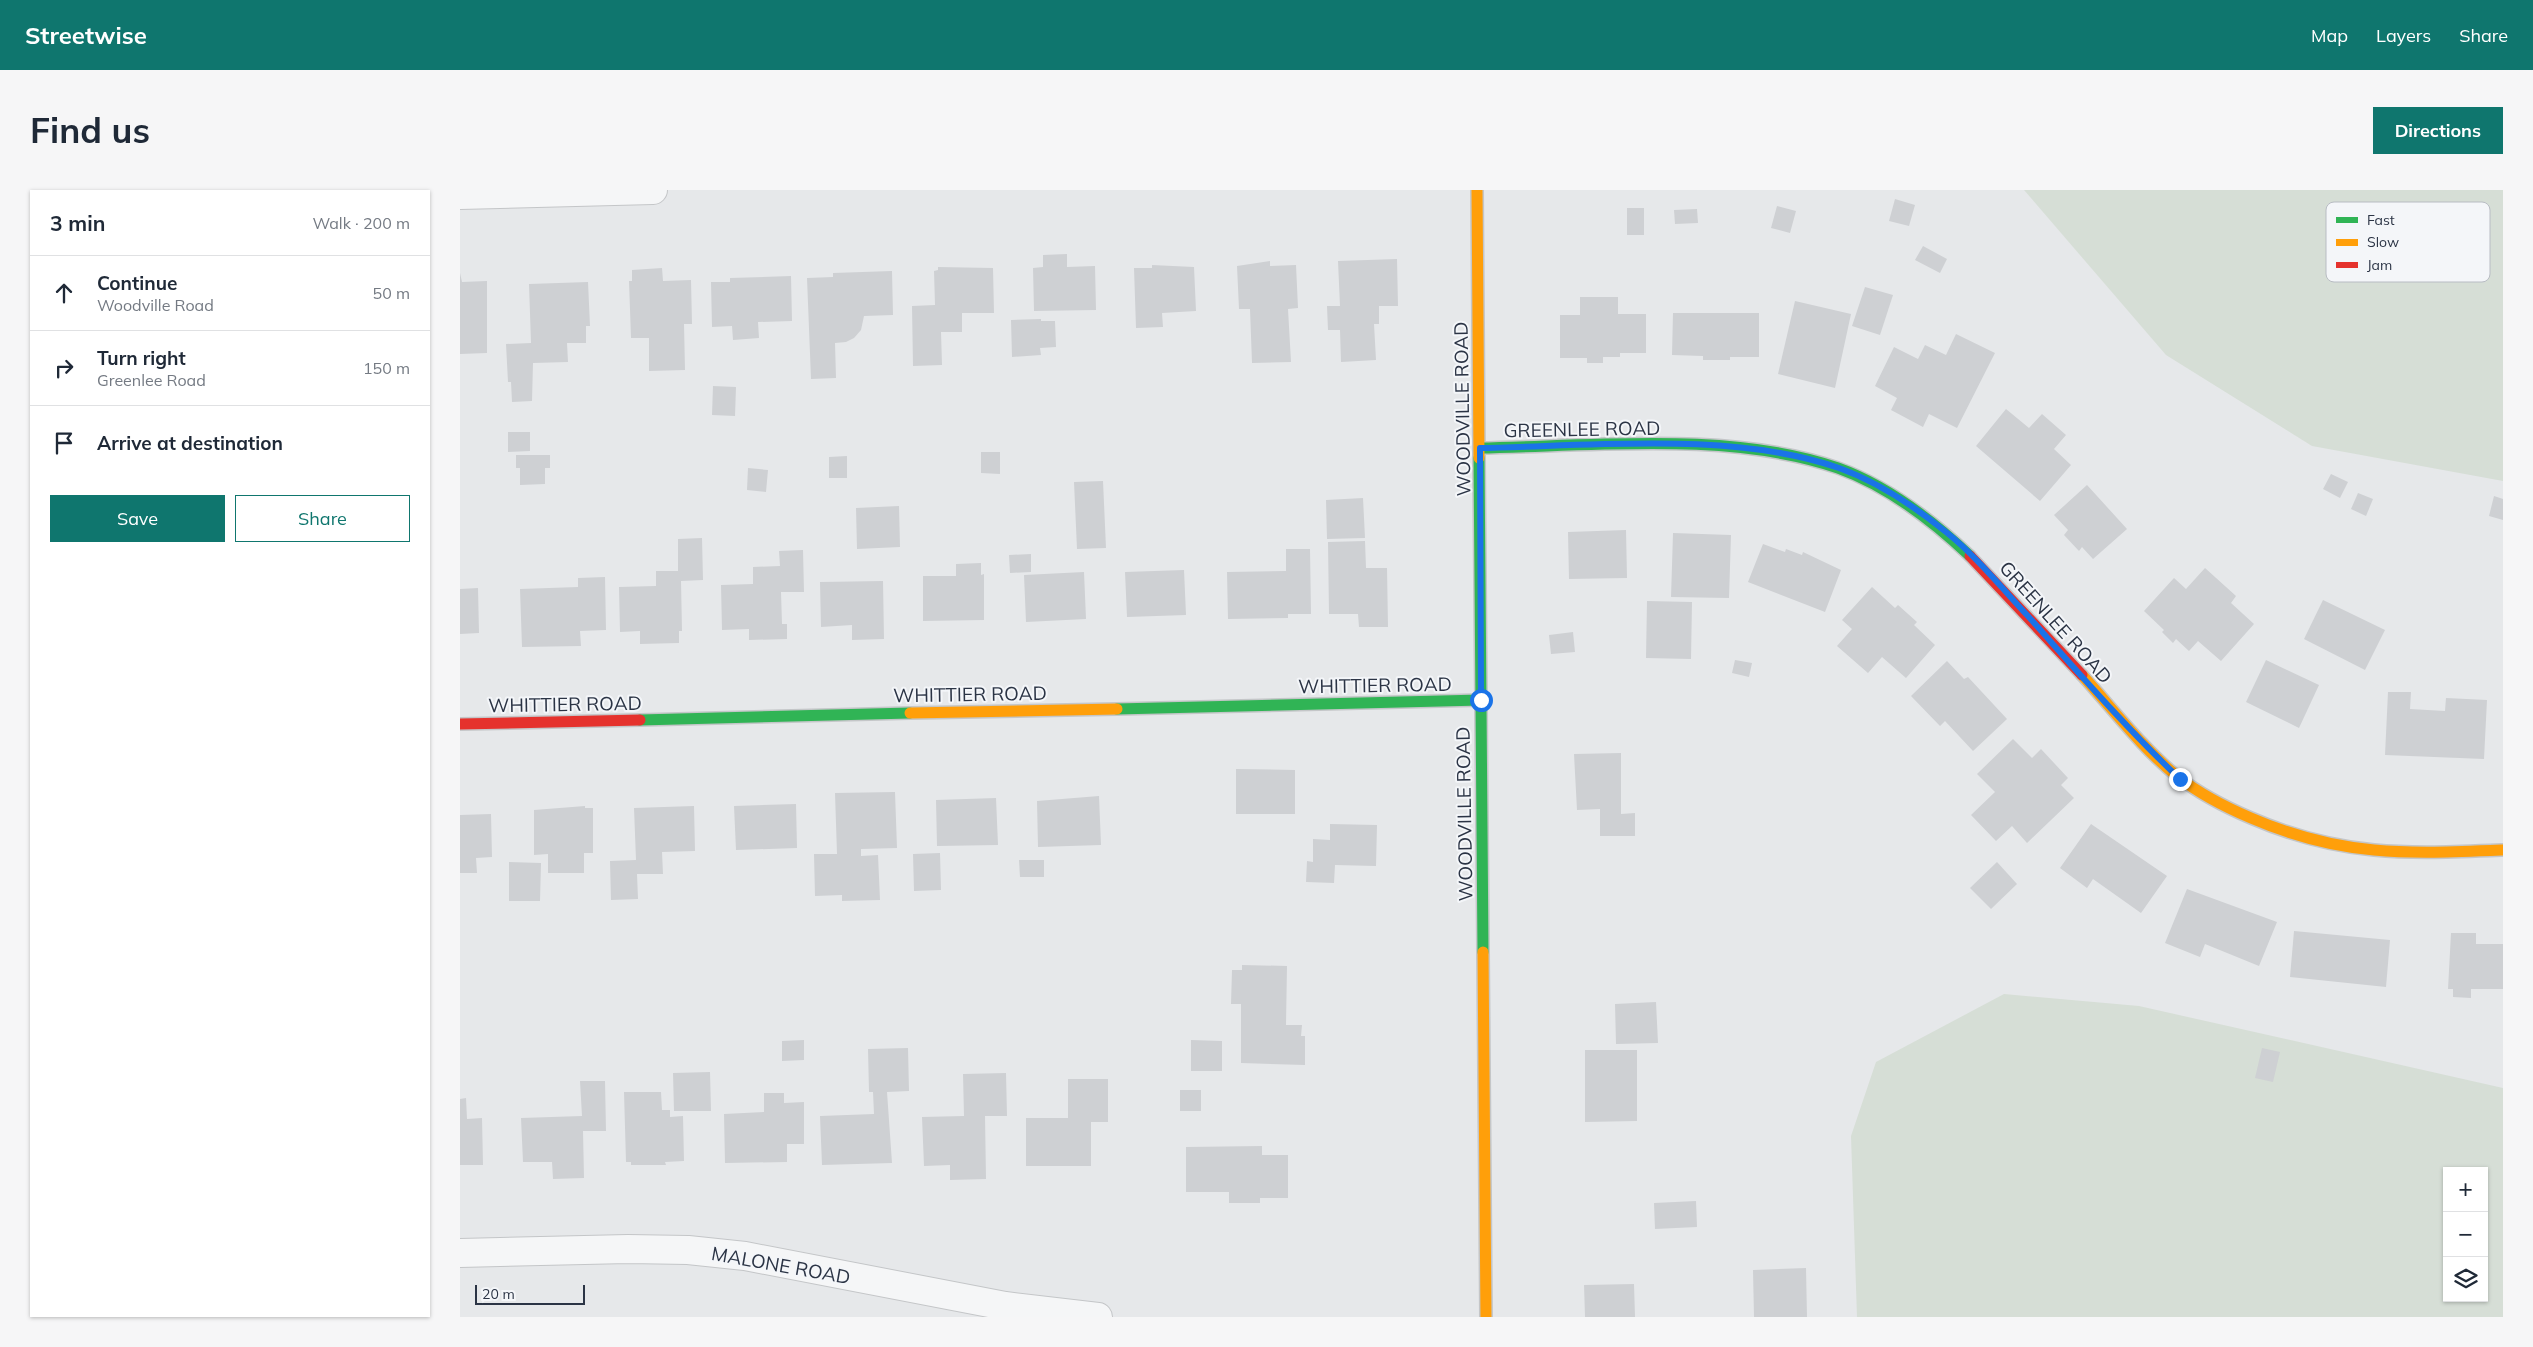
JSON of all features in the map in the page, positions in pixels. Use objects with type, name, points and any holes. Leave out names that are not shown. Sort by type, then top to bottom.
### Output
[{"type":"street","points":[[460,195],[653,190]]},
{"type":"street","name":"WOODVILLE ROAD","points":[[1477,190],[1486,1317]]},
{"type":"street","name":"GREENLEE ROAD","points":[[1480,448],[1658,444],[1723,446],[1785,454],[1839,468],[1892,494],[1947,532],[1990,574],[2146,747],[2180,779],[2236,811],[2287,833],[2351,849],[2425,852],[2503,850]]},
{"type":"street","name":"WHITTIER ROAD","points":[[460,724],[1481,700]]},
{"type":"street","name":"MALONE ROAD","points":[[460,1253],[628,1249],[688,1250],[745,1256],[996,1305],[1098,1317]]},
{"type":"shaded area","points":[[2024,190],[2503,190],[2503,481],[2312,446],[2166,355]]},
{"type":"shaded area","points":[[2004,994],[2139,1006],[2503,1088],[2503,1317],[1857,1317],[1851,1136],[1876,1062]]},
{"type":"building","points":[[1895,199],[1915,205],[1909,226],[1889,221]]},
{"type":"building","points":[[1777,206],[1796,211],[1790,233],[1771,228]]},
{"type":"building","points":[[1627,208],[1644,208],[1644,235],[1627,235]]},
{"type":"building","points":[[1697,209],[1698,223],[1675,224],[1674,210]]},
{"type":"building","points":[[1923,246],[1947,259],[1940,273],[1915,260]]},
{"type":"building","points":[[1067,254],[1067,267],[1095,266],[1096,310],[1034,311],[1033,268],[1043,267],[1043,255]]},
{"type":"building","points":[[1397,259],[1398,306],[1379,306],[1379,324],[1374,324],[1376,360],[1341,362],[1340,330],[1328,330],[1327,306],[1340,306],[1338,261]]},
{"type":"building","points":[[1270,261],[1270,266],[1296,265],[1298,308],[1288,309],[1291,362],[1252,363],[1250,309],[1239,309],[1237,266]]},
{"type":"building","points":[[1152,265],[1194,267],[1196,311],[1162,313],[1163,327],[1136,328],[1134,268],[1152,268]]},
{"type":"building","points":[[938,267],[993,268],[994,313],[962,313],[962,332],[941,332],[942,365],[913,366],[912,306],[935,305],[934,271],[938,270]]},
{"type":"building","points":[[662,268],[663,281],[691,280],[692,324],[684,324],[685,370],[649,371],[649,338],[631,338],[629,281],[632,281],[632,270]]},
{"type":"building","points":[[892,271],[893,315],[864,316],[861,330],[854,338],[846,342],[835,343],[836,378],[811,379],[807,278],[833,277],[833,273]]},
{"type":"building","points":[[460,273],[462,282],[487,281],[487,353],[460,354]]},
{"type":"building","points":[[791,276],[792,321],[758,322],[759,338],[733,340],[732,326],[712,327],[711,282],[730,282],[730,278]]},
{"type":"building","points":[[588,282],[590,326],[586,326],[586,343],[567,343],[568,362],[533,363],[532,401],[512,402],[511,382],[508,382],[506,344],[531,343],[529,284]]},
{"type":"building","points":[[1865,287],[1893,295],[1880,335],[1852,326]]},
{"type":"building","points":[[1580,297],[1618,297],[1618,314],[1646,314],[1646,353],[1620,353],[1620,357],[1603,357],[1603,363],[1587,363],[1587,358],[1560,358],[1560,315],[1580,315]]},
{"type":"building","points":[[1795,301],[1851,314],[1835,388],[1778,374]]},
{"type":"building","points":[[1673,313],[1759,313],[1759,357],[1730,357],[1730,360],[1703,360],[1703,356],[1672,355]]},
{"type":"building","points":[[1041,319],[1041,321],[1055,321],[1056,347],[1040,348],[1041,355],[1012,357],[1011,320]]},
{"type":"building","points":[[1956,334],[1995,353],[1957,428],[1929,414],[1923,427],[1891,410],[1897,398],[1875,386],[1894,347],[1918,359],[1925,345],[1946,355]]},
{"type":"building","points":[[713,386],[736,387],[735,416],[712,415]]},
{"type":"building","points":[[2006,409],[2029,428],[2042,414],[2066,435],[2054,449],[2071,465],[2040,501],[1976,446]]},
{"type":"building","points":[[508,432],[530,432],[530,451],[508,452]]},
{"type":"building","points":[[981,452],[1000,452],[1000,474],[981,473]]},
{"type":"building","points":[[516,455],[550,455],[550,468],[545,468],[545,484],[520,485],[520,468],[516,468]]},
{"type":"building","points":[[847,456],[847,478],[829,478],[829,457]]},
{"type":"building","points":[[748,468],[768,470],[766,492],[747,490]]},
{"type":"building","points":[[2331,474],[2348,482],[2340,498],[2323,489]]},
{"type":"building","points":[[1103,481],[1106,548],[1077,549],[1074,482]]},
{"type":"building","points":[[2087,485],[2127,529],[2093,559],[2082,547],[2079,551],[2064,535],[2068,530],[2054,515]]},
{"type":"building","points":[[2358,493],[2373,499],[2366,516],[2351,509]]},
{"type":"building","points":[[2494,496],[2503,499],[2503,520],[2489,516]]},
{"type":"building","points":[[1363,498],[1365,538],[1327,539],[1326,500]]},
{"type":"building","points":[[899,506],[900,547],[857,549],[856,508]]},
{"type":"building","points":[[1626,530],[1627,578],[1569,579],[1568,532]]},
{"type":"building","points":[[1673,533],[1731,535],[1729,598],[1671,597]]},
{"type":"building","points":[[702,538],[703,580],[681,581],[682,631],[679,631],[679,643],[640,644],[640,631],[620,632],[619,587],[656,586],[656,571],[678,571],[678,539]]},
{"type":"building","points":[[1365,541],[1366,568],[1387,568],[1388,627],[1359,627],[1358,614],[1329,614],[1328,542]]},
{"type":"building","points":[[1763,544],[1785,552],[1786,549],[1802,555],[1803,552],[1841,570],[1825,612],[1748,582]]},
{"type":"building","points":[[1286,549],[1310,549],[1311,614],[1288,614],[1288,618],[1228,619],[1227,572],[1286,571]]},
{"type":"building","points":[[803,550],[804,592],[781,592],[782,624],[787,624],[787,639],[749,640],[749,629],[722,630],[721,585],[753,584],[753,567],[780,566],[779,551]]},
{"type":"building","points":[[1031,554],[1031,572],[1010,573],[1009,555]]},
{"type":"building","points":[[981,563],[981,575],[984,574],[984,620],[923,621],[923,576],[956,576],[956,564]]},
{"type":"building","points":[[2205,568],[2236,596],[2231,603],[2254,624],[2221,661],[2198,641],[2189,651],[2176,639],[2173,643],[2162,632],[2164,630],[2144,611],[2174,578],[2186,589]]},
{"type":"building","points":[[1184,570],[1186,615],[1127,617],[1125,572]]},
{"type":"building","points":[[1084,572],[1086,619],[1026,622],[1024,575]]},
{"type":"building","points":[[605,577],[606,630],[580,631],[581,646],[522,647],[520,589],[578,587],[578,578]]},
{"type":"building","points":[[883,581],[884,639],[852,640],[852,625],[821,627],[820,582]]},
{"type":"building","points":[[1872,587],[1895,608],[1898,605],[1917,622],[1914,625],[1935,645],[1906,678],[1882,657],[1868,673],[1837,646],[1852,629],[1842,620]]},
{"type":"building","points":[[478,588],[479,633],[460,634],[460,589]]},
{"type":"building","points":[[2323,600],[2385,630],[2365,670],[2304,639]]},
{"type":"building","points":[[1647,601],[1692,602],[1691,659],[1646,658]]},
{"type":"building","points":[[1573,632],[1575,652],[1551,654],[1549,635]]},
{"type":"building","points":[[1735,660],[1752,663],[1749,677],[1732,673]]},
{"type":"building","points":[[2266,660],[2319,685],[2299,728],[2246,702]]},
{"type":"building","points":[[1947,661],[1964,679],[1968,677],[2007,719],[1973,751],[1945,721],[1940,726],[1911,696]]},
{"type":"building","points":[[2388,692],[2411,692],[2410,709],[2445,711],[2446,698],[2487,700],[2484,759],[2385,755]]},
{"type":"building","points":[[2013,739],[2032,758],[2041,749],[2068,778],[2061,785],[2074,798],[2027,843],[2012,826],[1996,841],[1971,815],[1995,792],[1977,774]]},
{"type":"building","points":[[1621,753],[1621,814],[1635,813],[1635,836],[1600,836],[1600,809],[1577,810],[1574,754]]},
{"type":"building","points":[[1236,769],[1295,770],[1295,814],[1236,814]]},
{"type":"building","points":[[895,792],[897,848],[861,849],[861,856],[878,855],[880,900],[842,901],[842,895],[815,896],[814,854],[837,854],[835,793]]},
{"type":"building","points":[[1099,796],[1101,845],[1038,847],[1037,801]]},
{"type":"building","points":[[996,798],[998,845],[937,846],[936,800]]},
{"type":"building","points":[[796,804],[797,848],[736,850],[734,806]]},
{"type":"building","points":[[585,806],[585,808],[593,808],[593,853],[584,853],[584,873],[548,873],[548,854],[534,855],[534,810]]},
{"type":"building","points":[[694,806],[695,851],[662,852],[663,874],[637,874],[638,899],[611,900],[610,861],[636,860],[634,808]]},
{"type":"building","points":[[491,814],[492,857],[476,858],[477,873],[460,873],[460,815]]},
{"type":"building","points":[[1330,824],[1377,825],[1376,866],[1335,865],[1334,883],[1306,882],[1307,861],[1313,862],[1313,839],[1330,840]]},
{"type":"building","points":[[2091,824],[2167,876],[2141,913],[2093,879],[2087,888],[2060,868]]},
{"type":"building","points":[[940,853],[941,890],[914,891],[913,854]]},
{"type":"building","points":[[1019,860],[1044,860],[1044,877],[1020,877]]},
{"type":"building","points":[[509,862],[541,863],[540,901],[509,901]]},
{"type":"building","points":[[1997,862],[2017,884],[1991,909],[1970,888]]},
{"type":"building","points":[[2187,889],[2277,922],[2259,966],[2205,944],[2200,957],[2165,943]]},
{"type":"building","points":[[2294,931],[2390,940],[2386,987],[2290,977]]},
{"type":"building","points":[[2451,933],[2476,933],[2476,944],[2503,944],[2503,989],[2471,989],[2471,998],[2453,997],[2453,989],[2448,989]]},
{"type":"building","points":[[1242,965],[1287,966],[1286,1025],[1302,1025],[1301,1036],[1305,1036],[1305,1065],[1241,1063],[1241,1004],[1231,1004],[1232,970],[1242,970]]},
{"type":"building","points":[[1656,1002],[1658,1043],[1616,1044],[1615,1004]]},
{"type":"building","points":[[804,1040],[804,1060],[782,1061],[782,1041]]},
{"type":"building","points":[[1191,1040],[1222,1041],[1222,1071],[1191,1071]]},
{"type":"building","points":[[908,1048],[909,1091],[887,1092],[892,1163],[822,1165],[820,1116],[874,1114],[873,1092],[869,1092],[868,1049]]},
{"type":"building","points":[[2262,1048],[2280,1052],[2273,1082],[2255,1078]]},
{"type":"building","points":[[1585,1050],[1637,1050],[1637,1121],[1585,1122]]},
{"type":"building","points":[[710,1072],[711,1111],[674,1111],[673,1073]]},
{"type":"building","points":[[1006,1073],[1007,1116],[985,1116],[986,1179],[950,1180],[950,1165],[924,1166],[922,1117],[964,1116],[963,1074]]},
{"type":"building","points":[[1068,1079],[1108,1079],[1108,1122],[1091,1122],[1091,1166],[1026,1166],[1026,1118],[1068,1118]]},
{"type":"building","points":[[580,1081],[605,1081],[606,1131],[583,1131],[584,1178],[553,1179],[552,1162],[523,1162],[521,1118],[582,1116]]},
{"type":"building","points":[[1180,1090],[1201,1090],[1201,1111],[1180,1111]]},
{"type":"building","points":[[624,1092],[661,1092],[662,1110],[670,1110],[670,1117],[683,1116],[684,1161],[665,1162],[666,1165],[631,1165],[631,1162],[626,1162]]},
{"type":"building","points":[[764,1093],[784,1093],[784,1103],[804,1102],[804,1144],[787,1144],[787,1162],[725,1163],[724,1114],[764,1112]]},
{"type":"building","points":[[466,1098],[467,1119],[482,1118],[483,1165],[460,1165],[460,1099]]},
{"type":"building","points":[[1262,1146],[1262,1155],[1288,1155],[1288,1198],[1260,1198],[1260,1203],[1229,1203],[1229,1192],[1186,1192],[1186,1147]]},
{"type":"building","points":[[1696,1201],[1697,1227],[1655,1229],[1654,1203]]},
{"type":"building","points":[[1806,1268],[1807,1317],[1754,1317],[1753,1270]]},
{"type":"building","points":[[1634,1284],[1635,1317],[1585,1317],[1584,1285]]},
{"type":"traffic: fast","points":[[1480,448],[1661,443],[1753,449],[1797,456],[1856,475],[1892,494],[1925,517],[1970,556]]},
{"type":"traffic: fast","points":[[1479,458],[1483,952]]},
{"type":"traffic: fast","points":[[1117,709],[1481,700]]},
{"type":"traffic: fast","points":[[640,720],[910,713]]},
{"type":"traffic: slow","points":[[1477,190],[1479,458]]},
{"type":"traffic: slow","points":[[2082,675],[2140,741],[2165,766],[2213,800],[2251,818],[2284,831],[2315,840],[2375,850],[2405,852],[2503,850]]},
{"type":"traffic: slow","points":[[910,713],[1117,709]]},
{"type":"traffic: slow","points":[[1483,952],[1486,1317]]},
{"type":"traffic: jam","points":[[1970,556],[2082,675]]},
{"type":"traffic: jam","points":[[460,724],[640,720]]},
{"type":"route","points":[[1481,700],[1480,448],[1658,444],[1723,446],[1785,454],[1839,468],[1892,494],[1947,532],[1990,574],[2146,747],[2180,779]]}]
